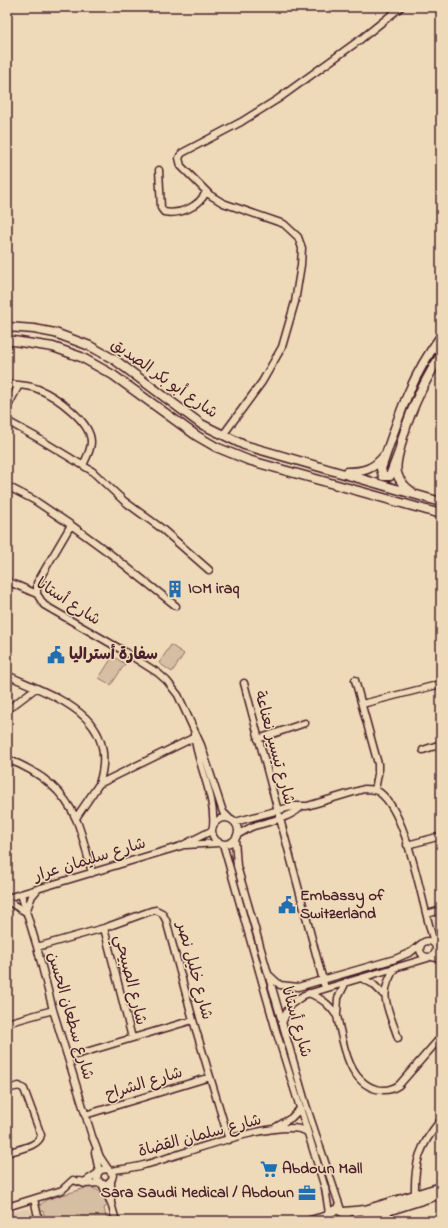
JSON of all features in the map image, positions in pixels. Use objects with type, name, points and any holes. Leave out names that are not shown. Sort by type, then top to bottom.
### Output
[{"type":"main road","name":"شارع أبو بكر الصديق","points":[[7,327],[34,329],[55,333],[90,346],[115,360],[201,424],[254,449],[340,472],[441,502]]},
{"type":"main road","points":[[399,452],[391,474],[385,477],[380,472],[413,380],[441,336]]},
{"type":"main road","name":"شارع أبو بكر الصديق","points":[[7,340],[53,347],[81,357],[113,375],[197,436],[234,455],[254,462],[441,514]]},
{"type":"main road","points":[[420,496],[407,488],[399,479],[396,466],[412,406],[441,355]]},
{"type":"main road","points":[[340,472],[360,471],[371,468],[388,450]]},
{"type":"main road","points":[[310,1221],[328,1217],[334,1210],[365,1210],[441,1187]]},
{"type":"main road","points":[[356,1221],[441,1194]]},
{"type":"main road","points":[[342,1211],[346,1221]]},
{"type":"street","points":[[223,435],[262,382],[282,347],[296,302],[302,250],[298,237],[284,224],[223,203],[206,192],[181,166],[179,160],[182,153],[241,122],[278,99],[361,39],[401,7]]},
{"type":"street","points":[[159,170],[161,208],[164,212],[187,209],[198,204],[206,192]]},
{"type":"street","points":[[7,384],[30,387],[48,394],[84,422],[88,428],[91,441],[88,454],[83,465]]},
{"type":"street","points":[[7,408],[19,385]]},
{"type":"street","points":[[7,422],[83,465],[124,501],[161,528],[209,570]]},
{"type":"street","points":[[7,486],[34,500],[71,525],[108,552],[176,606]]},
{"type":"street","points":[[37,594],[37,583],[71,525]]},
{"type":"street","name":"شارع أستانا","points":[[7,581],[37,594],[44,605],[122,650],[164,677],[178,695],[201,744],[223,812],[232,821]]},
{"type":"street","points":[[7,675],[78,709],[95,728],[103,749],[103,771],[99,784],[76,818]]},
{"type":"street","points":[[355,680],[378,764],[375,790]]},
{"type":"street","name":"شارع تيسير نعناعة","points":[[244,683],[325,988]]},
{"type":"street","points":[[362,704],[441,684]]},
{"type":"street","points":[[7,710],[36,688]]},
{"type":"street","points":[[258,739],[305,723]]},
{"type":"street","points":[[99,784],[195,734]]},
{"type":"street","name":"شارع أستانا","points":[[195,734],[195,747],[212,806],[212,828]]},
{"type":"street","points":[[423,750],[441,744]]},
{"type":"street","points":[[7,759],[26,767],[48,782],[69,806],[76,818],[92,872]]},
{"type":"street","points":[[232,821],[238,831],[232,842],[220,843],[214,840],[212,828],[220,819],[232,821],[294,806],[301,807],[359,790],[375,790],[390,805],[407,845],[427,914],[430,930],[436,946],[441,953]]},
{"type":"street","points":[[236,837],[253,827],[280,819],[296,812],[301,807]]},
{"type":"street","name":"شارع سليمان عرار","points":[[181,846],[212,828]]},
{"type":"street","points":[[407,845],[441,836]]},
{"type":"street","name":"شارع أستانا","points":[[236,837],[237,866],[316,1138],[342,1211]]},
{"type":"street","name":"شارع أستانا","points":[[220,843],[325,1188],[328,1217]]},
{"type":"street","name":"شارع سليمان عرار","points":[[7,900],[21,894],[181,846],[220,843]]},
{"type":"street","points":[[7,900],[26,912],[32,896],[38,889]]},
{"type":"street","name":"شارع سطعان الحسن","points":[[21,894],[37,946],[53,1010],[69,1058],[94,1144],[98,1172]]},
{"type":"street","name":"شارع خليل نصر","points":[[37,946],[104,928],[156,910],[162,914],[166,920],[193,1020],[229,1140]]},
{"type":"street","points":[[427,914],[441,910]]},
{"type":"street","name":"شارع الصبيحي","points":[[104,928],[132,1038]]},
{"type":"street","points":[[430,930],[420,952],[423,956],[441,959]]},
{"type":"street","points":[[269,975],[280,985],[292,988],[324,980],[395,958],[411,952],[423,943],[429,941],[436,946]]},
{"type":"street","points":[[282,1023],[290,1005],[296,999],[309,993],[430,957],[435,954],[436,946]]},
{"type":"street","points":[[396,968],[386,983],[384,995],[398,1038]]},
{"type":"street","points":[[361,978],[372,984],[384,995]]},
{"type":"street","points":[[336,1016],[338,998],[346,982]]},
{"type":"street","points":[[309,993],[328,1004],[336,1016],[355,1074],[364,1084],[380,1090],[391,1090],[399,1085],[441,1037]]},
{"type":"street","points":[[7,1023],[53,1010]]},
{"type":"street","points":[[69,1058],[193,1020]]},
{"type":"street","name":"شارع الشراح","points":[[85,1115],[210,1077]]},
{"type":"street","points":[[7,1089],[19,1086],[24,1089],[41,1136],[35,1143],[7,1152]]},
{"type":"street","name":"شارع سلمان القضاة","points":[[275,1128],[291,1118],[300,1109]]},
{"type":"street","points":[[414,1195],[415,1170],[418,1154],[429,1134],[441,1120]]},
{"type":"street","name":"شارع سلمان القضاة","points":[[109,1170],[131,1168],[275,1128],[296,1127],[307,1132]]},
{"type":"street","name":"شارع سطعان الحسن","points":[[94,1144],[109,1170]]},
{"type":"street","name":"شارع سلمان القضاة","points":[[112,1180],[131,1168]]},
{"type":"street","points":[[73,1180],[84,1182],[103,1169],[109,1170],[113,1175],[112,1203],[116,1221]]},
{"type":"street","points":[[98,1172],[97,1179],[102,1183],[112,1203]]},
{"type":"street","points":[[73,1180],[85,1184],[108,1184],[112,1180]]},
{"type":"street","points":[[7,1207],[62,1190],[73,1180]]},
{"type":"street","points":[[34,1199],[39,1221]]},
{"type":"shaded area","points":[[171,645],[184,654],[172,672],[159,663]]},
{"type":"shaded area","points":[[113,656],[125,664],[111,685],[99,678]]},
{"type":"shaded area","points":[[89,1187],[99,1191],[105,1199],[107,1206],[104,1208],[107,1221],[46,1221],[43,1211],[39,1212],[40,1205],[46,1200]]},
{"type":"shaded area","points":[[23,1209],[29,1209],[34,1214],[36,1221],[7,1221],[7,1214]]},
{"type":"place","name":"IOM iraq","points":[[175,589]]},
{"type":"place","name":"سفارة أستراليا","points":[[56,655]]},
{"type":"place","name":"Embassy of Switzerland","points":[[287,905]]},
{"type":"place","name":"Abdoun Mall","points":[[269,1169]]},
{"type":"place","name":"Sara Saudi Medical / Abdoun","points":[[307,1193]]}]
